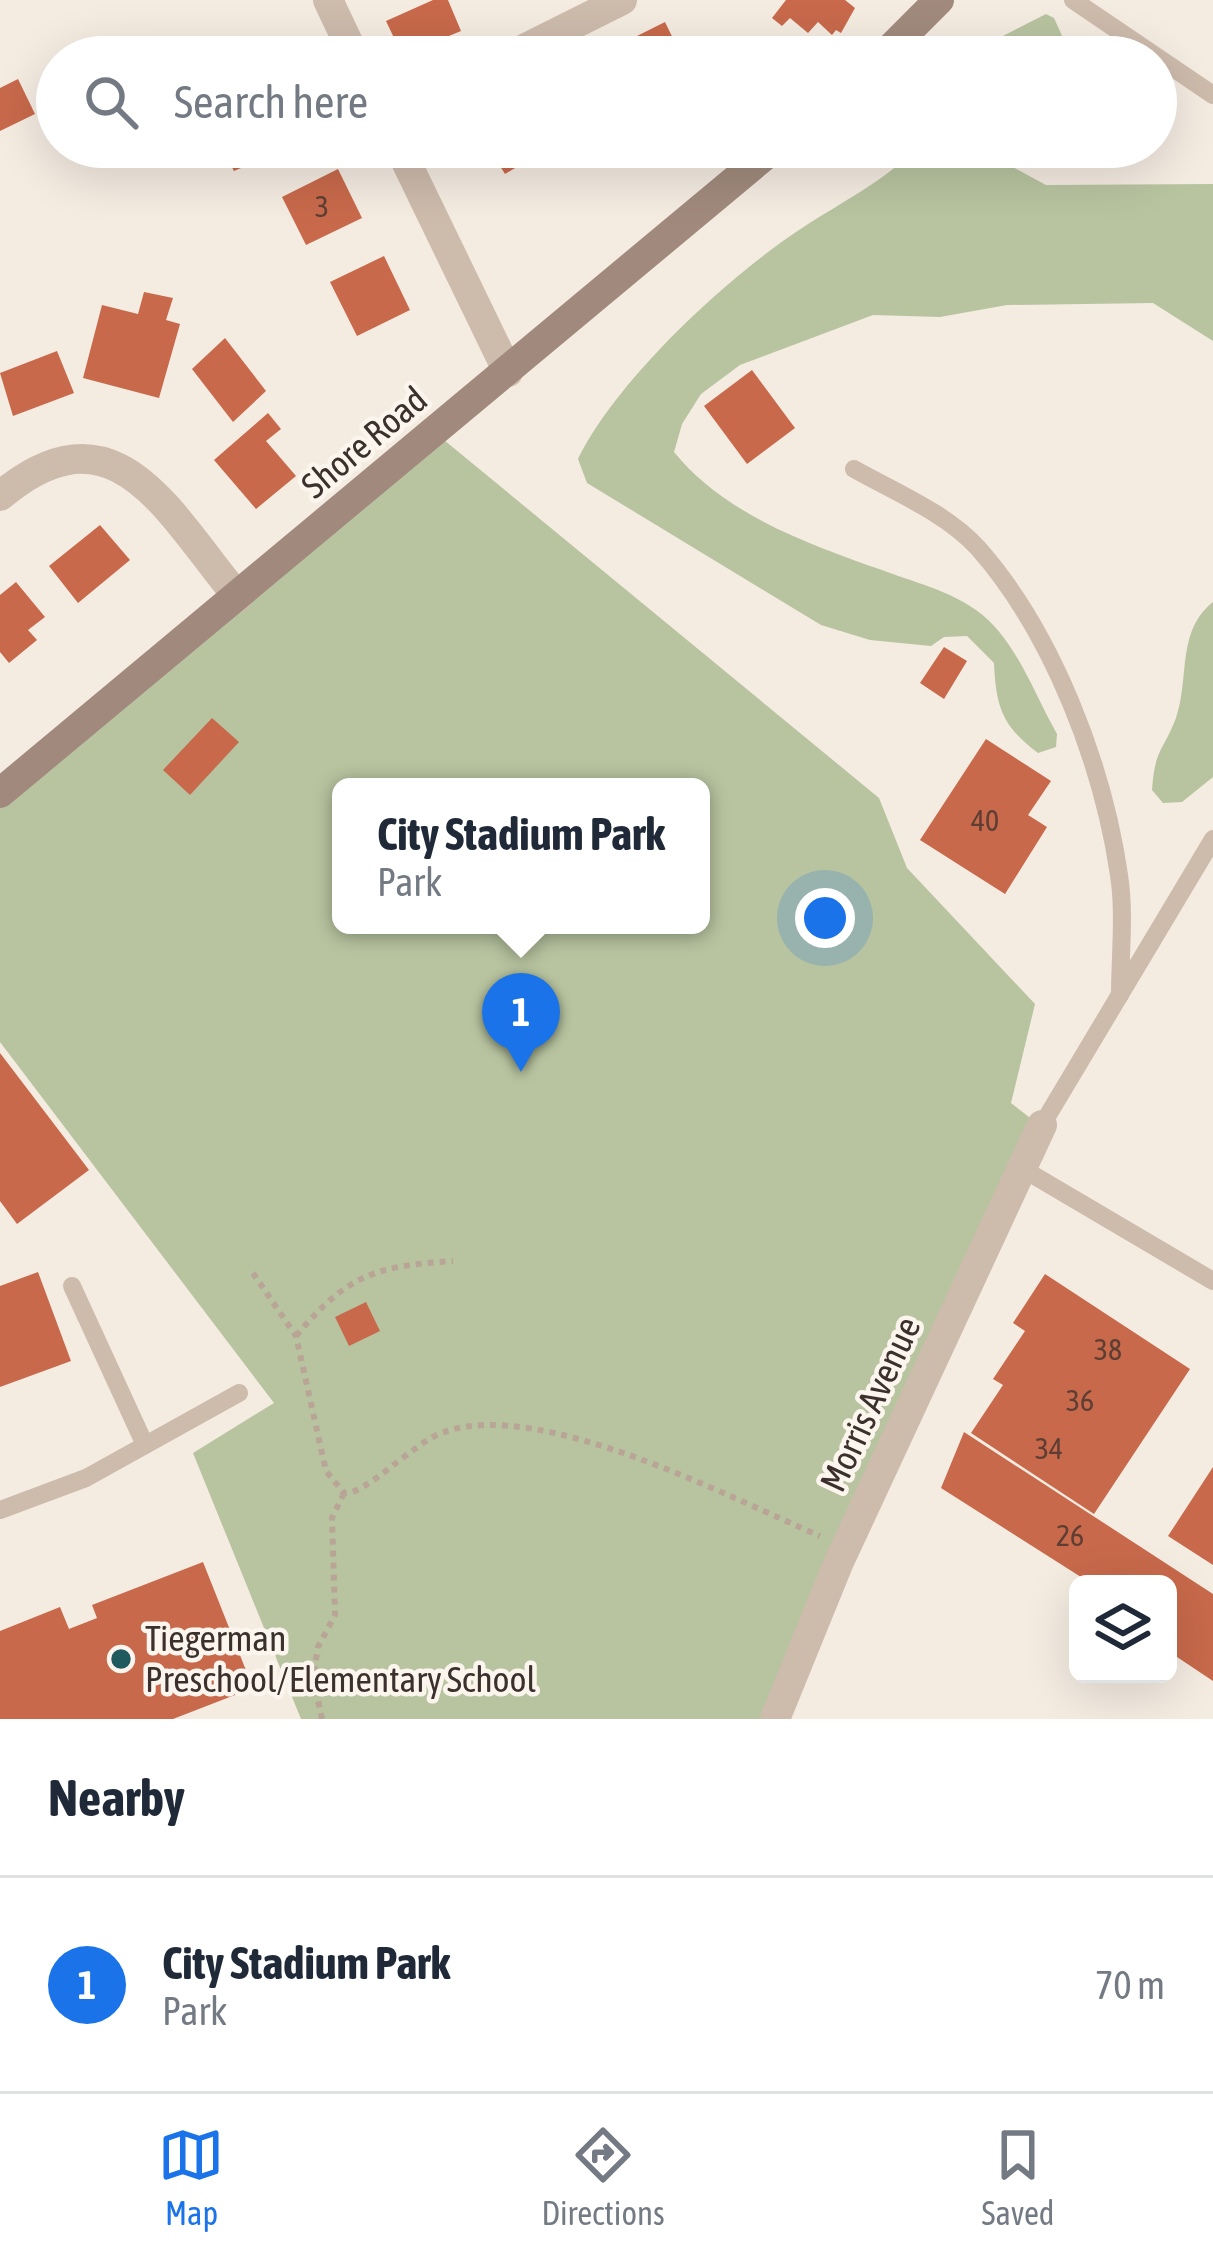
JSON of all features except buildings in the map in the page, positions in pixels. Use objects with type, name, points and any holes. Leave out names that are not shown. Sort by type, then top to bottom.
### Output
[{"type":"main road","points":[[903,36],[939,0]]},
{"type":"main road","name":"Shore Road","points":[[0,793],[750,168]]},
{"type":"street","points":[[328,0],[345,36]]},
{"type":"street","points":[[550,36],[622,0]]},
{"type":"street","points":[[409,168],[508,372]]},
{"type":"street","points":[[0,496],[43,464],[65,456],[88,456],[117,466],[154,495],[238,597]]},
{"type":"street","name":"Morris Avenue","points":[[775,1719],[846,1547],[1042,1124]]},
{"type":"lane","points":[[1073,0],[1126,36]]},
{"type":"lane","points":[[1177,71],[1213,95]]},
{"type":"lane","points":[[854,469],[957,530],[978,548],[1048,658],[1101,786],[1120,880],[1120,995]]},
{"type":"lane","points":[[1042,1124],[1213,839]]},
{"type":"lane","points":[[1023,1169],[1213,1281]]},
{"type":"lane","points":[[72,1286],[145,1445]]},
{"type":"lane","points":[[0,1510],[86,1478],[239,1394]]},
{"type":"path","points":[[296,1336],[353,1282],[388,1265],[452,1261]]},
{"type":"path","points":[[253,1273],[296,1336],[326,1471],[344,1493]]},
{"type":"path","points":[[322,1719],[313,1678],[318,1647],[335,1615],[332,1518],[344,1493],[371,1483],[397,1456],[445,1431],[496,1423],[548,1430],[846,1547]]},
{"type":"green space","points":[[1046,14],[1054,18],[1062,36],[1003,36]]},
{"type":"green space","points":[[894,168],[1015,168],[1046,185],[1213,184],[1213,341],[1153,303],[1007,305],[940,317],[873,315],[740,365],[701,394],[682,424],[674,452],[694,474],[742,510],[825,549],[942,592],[990,621],[1013,651],[1057,734],[1056,747],[1038,753],[1009,724],[999,704],[994,663],[967,636],[944,637],[931,646],[870,640],[821,625],[587,483],[578,459],[618,397],[705,305],[796,232]]},
{"type":"green space","points":[[433,431],[879,798],[907,868],[1035,1004],[1011,1103],[1038,1124],[783,1719],[301,1719],[193,1453],[274,1403],[0,1042],[0,791]]},
{"type":"green space","points":[[1213,602],[1213,777],[1182,802],[1163,803],[1152,790],[1155,766],[1176,718],[1189,641],[1201,614]]},
{"type":"place","name":"City Stadium Park","points":[[521,1072]]},
{"type":"place","name":"Tiegerman Preschool/Elementary School","points":[[121,1659]]}]
